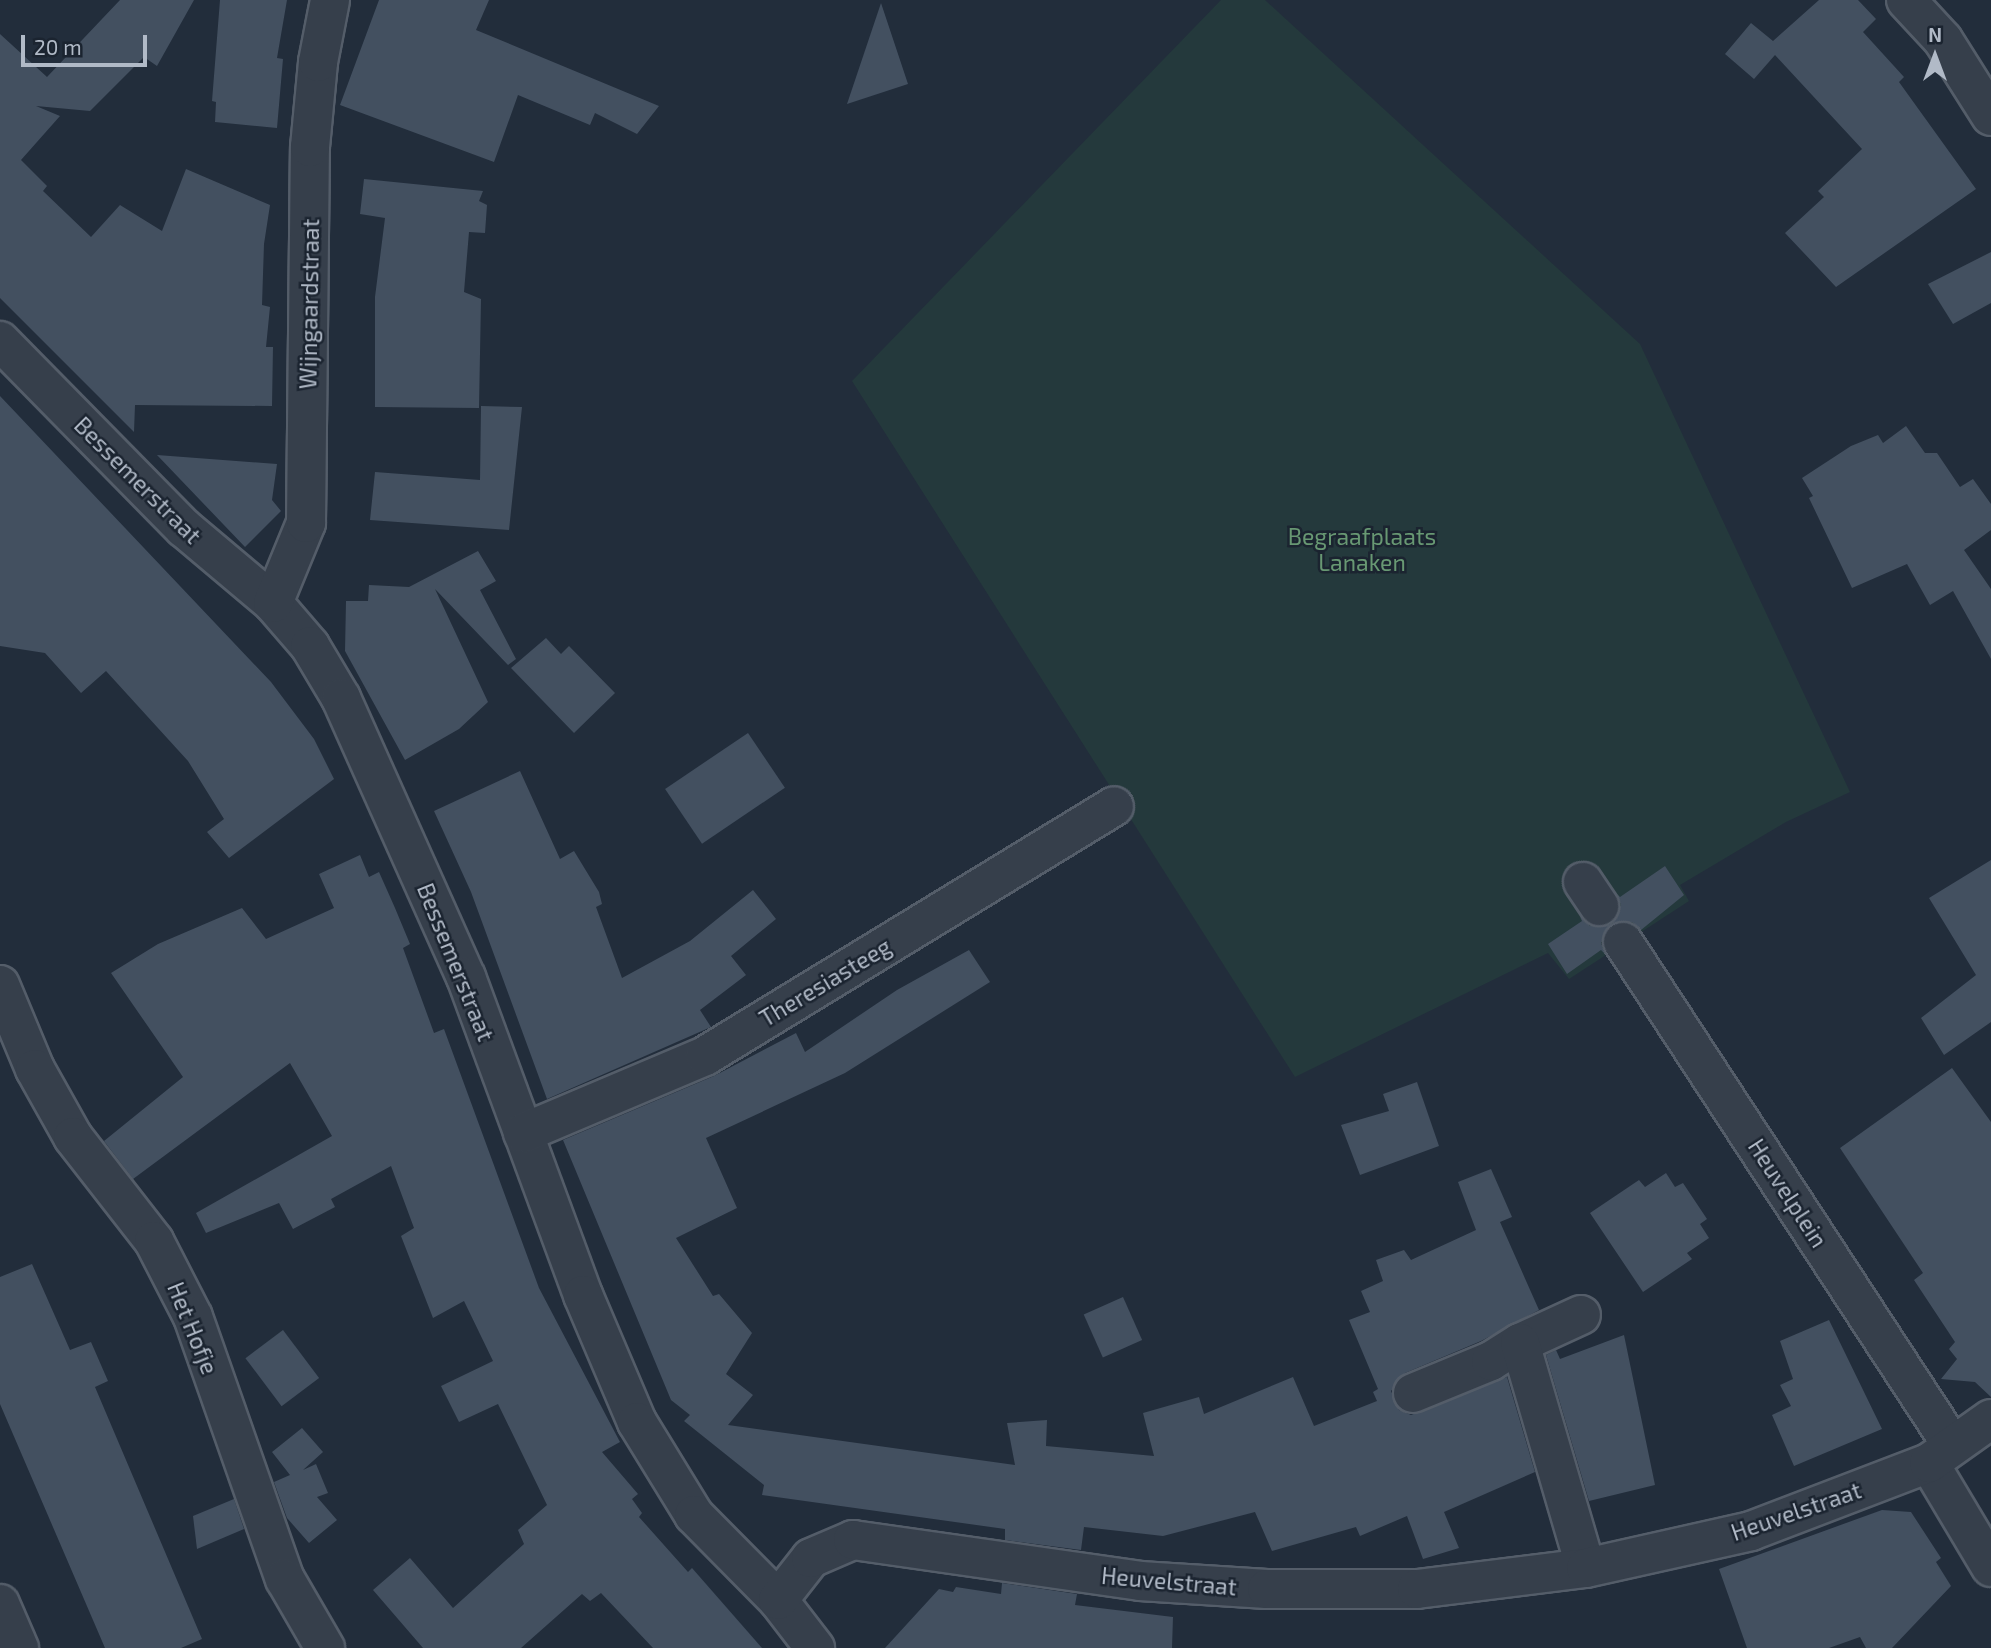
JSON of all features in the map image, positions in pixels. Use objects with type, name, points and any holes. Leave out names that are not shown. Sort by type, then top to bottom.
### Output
[{"type":"street","name":"Wijngaardstraat","points":[[273,603],[306,523],[310,147],[318,62],[330,0]]},
{"type":"street","points":[[1906,0],[1943,40],[1991,116]]},
{"type":"street","name":"Bessemerstraat","points":[[0,341],[184,528],[273,603],[310,646],[341,698],[466,977],[583,1295],[637,1422],[694,1515],[778,1600],[815,1648]]},
{"type":"street","name":"Theresiasteeg","points":[[523,1133],[705,1056],[1114,806]]},
{"type":"street","name":"Heuvelplein","points":[[1631,954],[1941,1454],[1991,1567]]},
{"type":"street","name":"Het Hofje","points":[[0,985],[9,1037],[73,1137],[154,1241],[193,1317],[285,1579],[325,1648]]},
{"type":"street","points":[[1413,1393],[1491,1362],[1520,1343],[1581,1315]]},
{"type":"street","points":[[1520,1343],[1586,1568]]},
{"type":"street","name":"Heuvelstraat","points":[[778,1600],[811,1558],[853,1540],[1140,1581],[1267,1589],[1417,1589],[1586,1568],[1751,1531],[1941,1454],[1991,1419]]},
{"type":"street","points":[[0,1604],[19,1648]]},
{"type":"green space","name":"Begraafplaats Lanaken","points":[[1221,0],[1265,0],[1640,344],[1850,792],[1786,822],[1680,885],[1689,901],[1569,979],[1548,953],[1295,1077],[852,381]]},
{"type":"building","points":[[120,0],[194,0],[157,66],[144,57],[90,111],[36,106],[60,116],[21,160],[47,186],[43,191],[91,237],[120,205],[162,231],[186,169],[270,205],[264,244],[262,305],[270,307],[266,347],[273,347],[272,406],[135,405],[134,432],[0,298],[0,34],[47,77]]},
{"type":"building","points":[[220,0],[287,0],[277,58],[283,59],[277,128],[215,122],[216,102],[212,101]]},
{"type":"building","points":[[379,0],[489,0],[476,30],[659,106],[637,134],[595,113],[590,125],[518,95],[494,162],[340,105]]},
{"type":"building","points":[[1819,0],[1858,0],[1876,19],[1863,32],[1904,77],[1899,82],[1976,189],[1836,287],[1785,233],[1824,197],[1818,191],[1862,149],[1775,55],[1754,79],[1725,54],[1751,23],[1773,41]]},
{"type":"building","points":[[881,3],[908,84],[847,104]]},
{"type":"building","points":[[364,179],[483,191],[479,201],[487,205],[485,233],[469,232],[464,292],[481,299],[479,408],[375,407],[375,297],[385,218],[360,214]]},
{"type":"building","points":[[1991,252],[1991,303],[1953,324],[1928,284]]},
{"type":"building","points":[[0,396],[271,682],[314,739],[334,779],[229,858],[207,832],[224,819],[188,761],[106,671],[81,693],[45,653],[0,646]]},
{"type":"building","points":[[481,406],[522,407],[509,530],[370,520],[375,472],[480,480]]},
{"type":"building","points":[[1906,426],[1925,453],[1937,453],[1960,487],[1973,479],[1991,504],[1991,530],[1964,550],[1991,589],[1991,659],[1953,591],[1930,605],[1907,564],[1852,588],[1809,498],[1813,496],[1802,478],[1851,446],[1878,435],[1883,443]]},
{"type":"building","points":[[157,455],[277,464],[272,500],[281,511],[245,547]]},
{"type":"building","points":[[478,551],[496,581],[480,590],[516,659],[508,665],[435,589],[488,702],[459,729],[405,760],[345,651],[346,601],[368,601],[369,585],[409,587]]},
{"type":"building","points":[[546,638],[561,654],[569,646],[615,693],[574,733],[511,668]]},
{"type":"building","points":[[748,733],[785,788],[702,844],[665,789]]},
{"type":"building","points":[[520,771],[560,859],[574,851],[599,892],[602,904],[596,907],[622,978],[690,941],[753,890],[776,919],[731,956],[746,975],[700,1010],[711,1027],[547,1099],[471,892],[434,811]]},
{"type":"building","points":[[360,855],[369,877],[379,872],[410,944],[403,948],[434,1033],[444,1029],[539,1288],[620,1442],[602,1452],[638,1494],[632,1499],[642,1513],[639,1517],[688,1572],[692,1568],[762,1648],[653,1648],[601,1593],[590,1601],[582,1594],[521,1648],[423,1648],[373,1590],[410,1558],[453,1608],[524,1544],[518,1530],[547,1505],[498,1404],[459,1422],[441,1386],[493,1361],[464,1301],[433,1318],[401,1236],[414,1228],[391,1166],[331,1199],[335,1207],[293,1229],[279,1203],[206,1233],[196,1213],[332,1136],[290,1063],[133,1179],[104,1141],[183,1077],[111,973],[158,944],[242,908],[266,939],[334,908],[319,874]]},
{"type":"building","points":[[1991,860],[1991,1022],[1944,1055],[1921,1018],[1976,975],[1929,898]]},
{"type":"building","points":[[1665,866],[1684,895],[1641,930],[1632,922],[1612,923],[1621,905],[1617,894],[1620,897]]},
{"type":"building","points":[[1580,917],[1590,926],[1610,925],[1601,943],[1605,954],[1601,950],[1567,974],[1548,944],[1582,921]]},
{"type":"building","points":[[969,950],[990,982],[845,1073],[706,1138],[737,1208],[676,1238],[713,1296],[719,1294],[752,1333],[726,1374],[753,1395],[728,1425],[1015,1465],[1007,1423],[1047,1420],[1046,1446],[1154,1456],[1143,1413],[1199,1397],[1204,1414],[1293,1377],[1314,1426],[1377,1401],[1373,1392],[1378,1389],[1349,1320],[1370,1312],[1361,1291],[1383,1281],[1376,1260],[1404,1250],[1411,1260],[1476,1230],[1458,1182],[1491,1169],[1512,1217],[1500,1222],[1539,1310],[1481,1341],[1405,1373],[1391,1391],[1399,1410],[1411,1415],[1507,1377],[1535,1472],[1444,1512],[1459,1548],[1423,1559],[1407,1516],[1360,1536],[1356,1527],[1272,1551],[1255,1512],[1163,1536],[1084,1527],[1081,1550],[1005,1540],[1005,1529],[762,1495],[764,1485],[684,1421],[690,1415],[671,1400],[563,1140],[714,1076],[796,1033],[805,1052],[897,990]]},
{"type":"building","points":[[1952,1068],[1991,1122],[1991,1397],[1975,1382],[1941,1379],[1957,1359],[1949,1349],[1955,1342],[1914,1280],[1923,1273],[1840,1148]]},
{"type":"building","points":[[1417,1082],[1439,1146],[1360,1175],[1341,1125],[1389,1111],[1383,1094]]},
{"type":"building","points":[[1666,1173],[1675,1187],[1683,1183],[1707,1219],[1700,1224],[1709,1238],[1687,1253],[1692,1259],[1643,1292],[1590,1213],[1639,1180],[1645,1187]]},
{"type":"building","points":[[32,1264],[70,1350],[91,1342],[108,1381],[95,1387],[202,1639],[181,1648],[105,1648],[0,1404],[0,1277]]},
{"type":"building","points":[[1123,1297],[1142,1340],[1103,1357],[1084,1314]]},
{"type":"building","points":[[1829,1320],[1882,1429],[1794,1466],[1772,1415],[1791,1406],[1780,1385],[1793,1379],[1780,1341]]},
{"type":"building","points":[[283,1330],[319,1378],[282,1406],[245,1358]]},
{"type":"building","points":[[1624,1335],[1655,1485],[1589,1501],[1546,1355],[1556,1350],[1560,1359]]},
{"type":"building","points":[[302,1428],[323,1452],[303,1470],[316,1464],[328,1493],[317,1497],[337,1520],[309,1543],[287,1518],[274,1482],[290,1475],[272,1452]]},
{"type":"building","points":[[234,1499],[244,1529],[197,1549],[193,1516]]},
{"type":"building","points":[[1882,1510],[1911,1512],[1941,1558],[1936,1562],[1951,1586],[1892,1648],[1866,1648],[1860,1637],[1829,1648],[1747,1648],[1719,1569]]},
{"type":"building","points":[[1002,1583],[1077,1594],[1075,1605],[1173,1617],[1172,1648],[885,1648],[939,1589],[953,1592],[956,1587],[1001,1594]]}]
